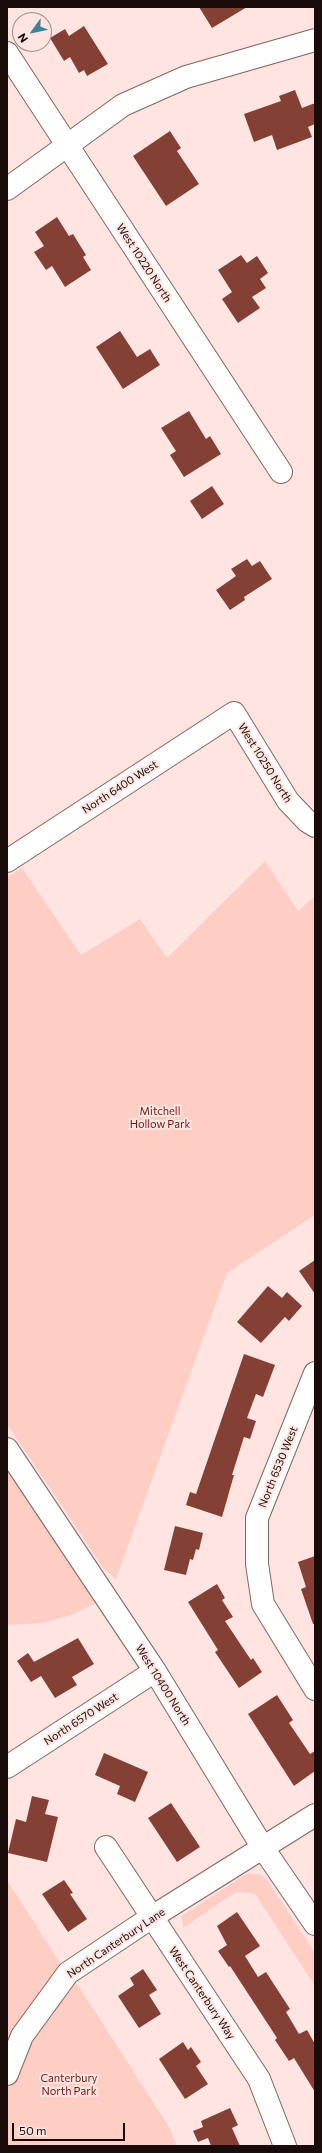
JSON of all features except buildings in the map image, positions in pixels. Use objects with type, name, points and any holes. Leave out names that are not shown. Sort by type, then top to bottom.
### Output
[{"type":"street","points":[[7,189],[123,105],[186,77],[315,40]]},
{"type":"street","name":"West 10220 North","points":[[7,53],[67,147],[281,472]]},
{"type":"street","name":"West 10250 North","points":[[234,713],[288,802],[307,821],[315,826]]},
{"type":"street","name":"North 6400 West","points":[[7,861],[234,713]]},
{"type":"street","name":"North 6530 West","points":[[315,1373],[257,1518],[257,1564],[263,1604],[315,1689]]},
{"type":"street","name":"West 10400 North","points":[[7,1449],[155,1671],[263,1848],[315,1924]]},
{"type":"street","name":"North 6570 West","points":[[7,1767],[155,1671]]},
{"type":"street","name":"North Canterbury Lane","points":[[7,2074],[22,2036],[68,1973],[315,1815]]},
{"type":"street","name":"West Canterbury Way","points":[[106,1847],[259,2079],[285,2146]]},
{"type":"green space","name":"Mitchell Hollow Park","points":[[265,861],[298,911],[315,896],[315,1215],[227,1273],[116,1579],[104,1569],[7,1424],[7,877],[22,868],[81,955],[140,919],[167,958]]},
{"type":"green space","points":[[7,1469],[96,1603],[72,1615],[43,1623],[7,1625]]},
{"type":"green space","points":[[250,1873],[261,1875],[267,1880],[315,1953],[315,1986],[255,1894],[236,1892],[183,1928],[182,1916],[243,1876]]},
{"type":"green space","name":"Canterbury North Park","points":[[7,1880],[64,1969],[80,1988],[169,2127],[177,2146],[7,2146]]}]
